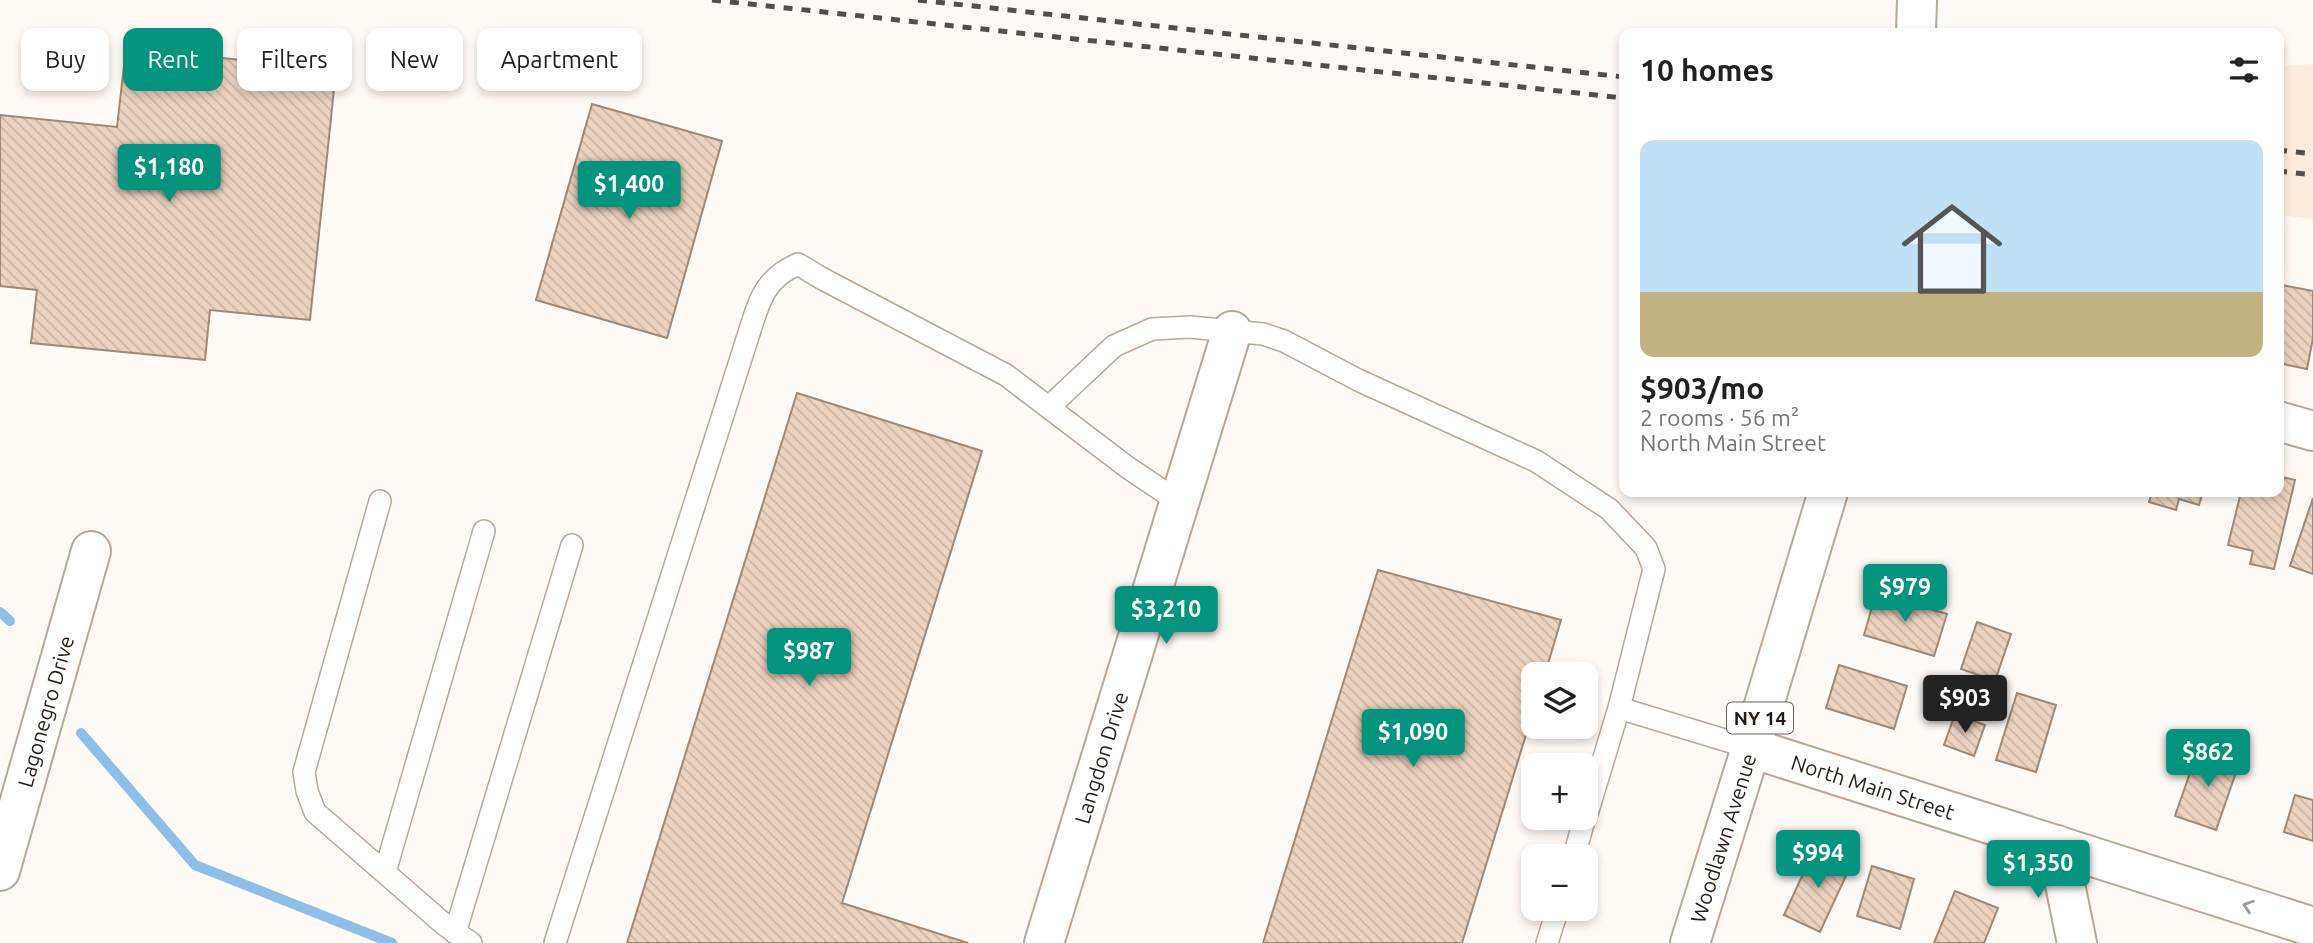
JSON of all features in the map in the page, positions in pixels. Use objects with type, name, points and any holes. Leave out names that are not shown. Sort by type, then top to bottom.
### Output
[{"type":"street","points":[[1916,28],[1917,0]]},
{"type":"street","name":"Langdon Drive","points":[[1044,943],[1232,331]]},
{"type":"street","points":[[2284,423],[2313,431]]},
{"type":"street","name":"Woodlawn Avenue","points":[[1690,943],[1826,497]]},
{"type":"street","name":"Lagonegro Drive","points":[[0,871],[91,551]]},
{"type":"street","name":"North Main Street","points":[[1751,748],[2313,927]]},
{"type":"street","points":[[2057,845],[2077,943]]},
{"type":"lane","points":[[555,943],[762,293],[782,271],[798,264],[1006,375],[1127,467],[1179,502]]},
{"type":"lane","points":[[1049,407],[1114,346],[1152,329],[1190,327],[1263,334],[1284,341],[1358,380],[1536,461],[1609,509],[1646,548],[1654,569],[1619,708],[1598,775]]},
{"type":"lane","points":[[380,500],[304,772],[307,790],[315,812],[463,938],[572,545]]},
{"type":"lane","points":[[386,872],[484,531]]},
{"type":"lane","points":[[1619,708],[1751,748]]},
{"type":"lane","points":[[1547,943],[1554,921]]},
{"type":"shaded area","points":[[2313,64],[2313,219],[2284,216],[2284,66]]},
{"type":"building","points":[[223,58],[237,60],[237,91],[334,91],[310,320],[210,310],[205,360],[31,343],[37,290],[0,286],[0,115],[117,127],[123,74],[123,91],[223,91]]},
{"type":"building","points":[[592,104],[722,141],[667,338],[536,300]]},
{"type":"building","points":[[2284,285],[2313,291],[2313,338],[2307,369],[2284,364]]},
{"type":"building","points":[[797,393],[982,451],[842,903],[968,943],[627,943]]},
{"type":"building","points":[[2284,477],[2295,480],[2274,569],[2250,564],[2253,551],[2228,545],[2240,497],[2284,497]]},
{"type":"building","points":[[2150,497],[2201,497],[2199,505],[2179,499],[2176,510],[2149,502]]},
{"type":"building","points":[[2313,498],[2313,574],[2290,566]]},
{"type":"building","points":[[1378,570],[1561,620],[1549,662],[1521,662],[1521,739],[1525,739],[1462,943],[1263,943]]},
{"type":"building","points":[[1876,593],[1947,614],[1934,656],[1864,635]]},
{"type":"building","points":[[1977,622],[2011,634],[1995,681],[1961,669]]},
{"type":"building","points":[[1839,665],[1907,686],[1894,729],[1826,708]]},
{"type":"building","points":[[2017,693],[2056,705],[2036,772],[1996,760]]},
{"type":"building","points":[[1955,714],[1985,725],[1974,756],[1944,745]]},
{"type":"building","points":[[2199,747],[2240,761],[2216,830],[2175,816]]},
{"type":"building","points":[[2295,795],[2313,800],[2313,841],[2284,832]]},
{"type":"building","points":[[1815,848],[1851,865],[1820,932],[1784,915]]},
{"type":"building","points":[[1872,866],[1914,879],[1900,929],[1857,916]]},
{"type":"building","points":[[1955,891],[1998,908],[1984,943],[1934,943]]},
{"type":"waterway","points":[[0,612],[10,621]]},
{"type":"waterway","points":[[81,733],[195,865],[392,943]]},
{"type":"railway","points":[[712,0],[1619,97]]},
{"type":"railway","points":[[918,0],[1619,76]]},
{"type":"railway","points":[[2284,151],[2313,154]]},
{"type":"railway","points":[[2284,172],[2313,175]]}]
